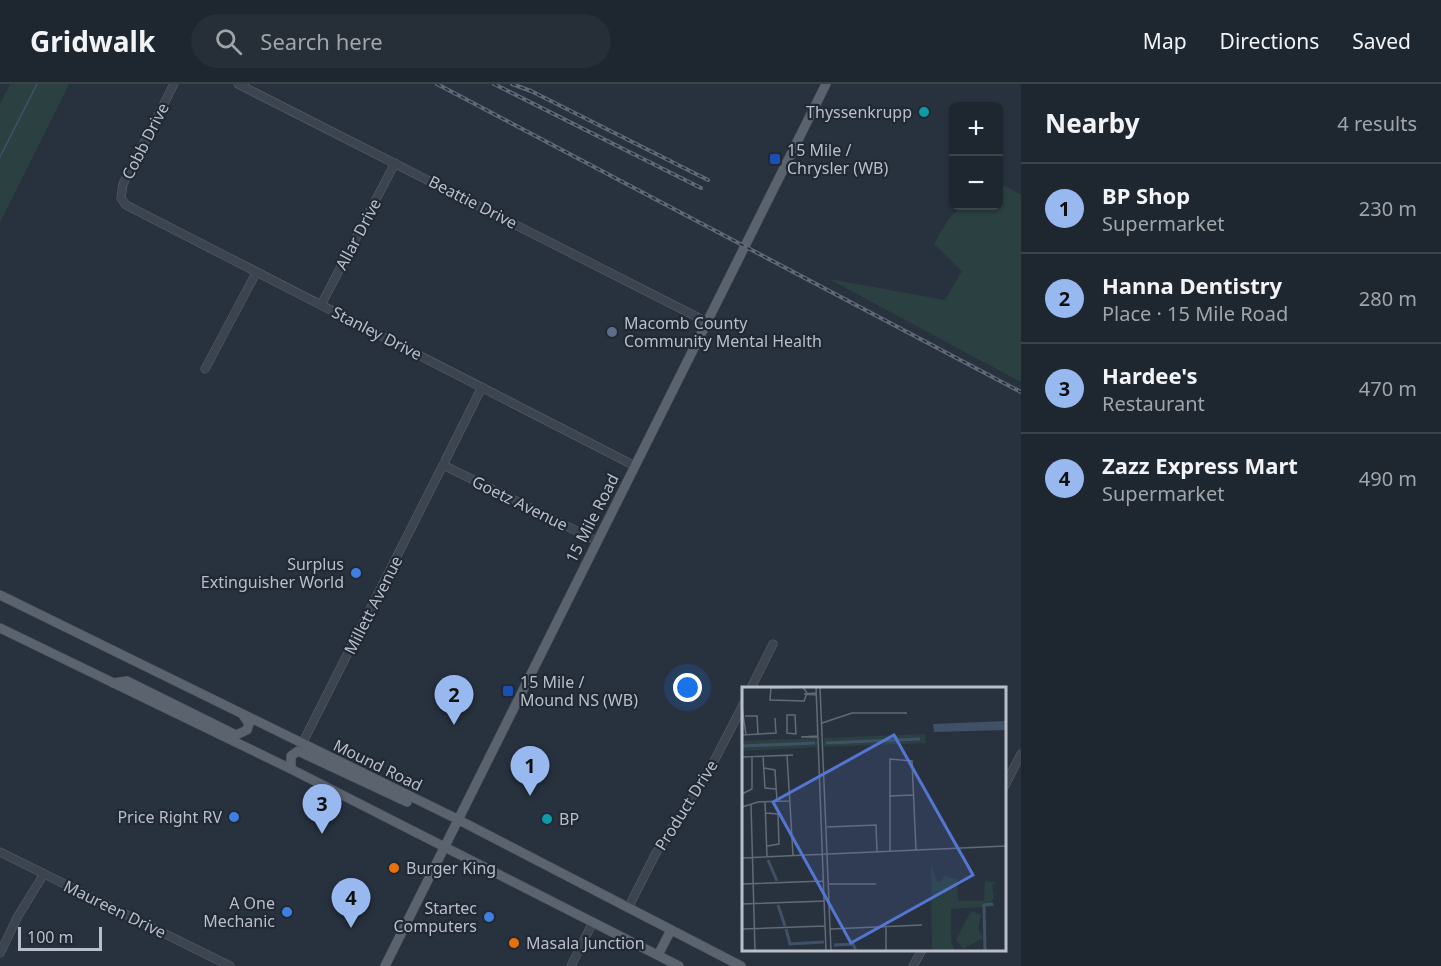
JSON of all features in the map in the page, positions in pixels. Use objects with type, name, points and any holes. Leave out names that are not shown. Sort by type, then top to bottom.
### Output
[{"type":"main road","name":"15 Mile Road","points":[[384,966],[826,84]]},
{"type":"main road","name":"Mound Road","points":[[0,595],[457,819],[741,966]]},
{"type":"main road","points":[[0,628],[291,769],[679,966]]},
{"type":"main road","points":[[113,683],[127,681],[236,735],[244,733],[248,727],[243,715]]},
{"type":"main road","points":[[291,769],[291,756],[298,751],[411,804],[432,808]]},
{"type":"main road","points":[[658,955],[671,930]]},
{"type":"street","name":"Cobb Drive","points":[[121,198],[123,184],[174,84]]},
{"type":"street","name":"Beattie Drive","points":[[238,84],[707,322]]},
{"type":"street","name":"Allar Drive","points":[[321,305],[394,163]]},
{"type":"street","name":"Stanley Drive","points":[[121,198],[135,212],[635,466]]},
{"type":"street","points":[[205,369],[256,273]]},
{"type":"street","name":"Millett Avenue","points":[[302,744],[482,387]]},
{"type":"street","name":"Goetz Avenue","points":[[444,463],[597,541]]},
{"type":"street","points":[[752,687],[773,644]]},
{"type":"street","name":"Product Drive","points":[[628,908],[661,844],[690,804],[709,771],[742,707]]},
{"type":"street","points":[[1006,785],[1021,754]]},
{"type":"street","name":"Maureen Drive","points":[[0,852],[230,966]]},
{"type":"street","points":[[0,953],[4,936],[44,874]]},
{"type":"street","points":[[571,966],[593,922]]},
{"type":"street","points":[[913,966],[921,951]]},
{"type":"green space","points":[[10,84],[69,84],[0,222],[0,104]]},
{"type":"green space","points":[[1003,185],[1021,195],[1021,382],[829,279],[945,300],[962,271],[934,244],[952,215],[958,210],[1003,210]]},
{"type":"waterway","points":[[0,157],[37,84]]},
{"type":"railway","points":[[437,84],[1021,392]]},
{"type":"railway","points":[[494,84],[701,188]]},
{"type":"railway","points":[[512,84],[531,91],[708,180]]},
{"type":"place","name":"Thyssenkrupp","points":[[924,112]]},
{"type":"place","name":"15 Mile / Chrysler (WB)","points":[[775,159]]},
{"type":"place","name":"Macomb County Community Mental Health","points":[[612,332]]},
{"type":"place","name":"Surplus Extinguisher World","points":[[356,573]]},
{"type":"place","name":"15 Mile / Mound NS (WB)","points":[[508,691]]},
{"type":"place","name":"Hanna Dentistry","points":[[454,725]]},
{"type":"place","name":"BP Shop","points":[[530,796]]},
{"type":"place","name":"Price Right RV","points":[[234,817]]},
{"type":"place","name":"BP","points":[[547,819]]},
{"type":"place","name":"Hardee's","points":[[322,834]]},
{"type":"place","name":"Burger King","points":[[394,868]]},
{"type":"place","name":"A One Mechanic","points":[[287,912]]},
{"type":"place","name":"Startec Computers","points":[[489,917]]},
{"type":"place","name":"Zazz Express Mart","points":[[351,928]]},
{"type":"place","name":"Masala Junction","points":[[514,943]]}]
